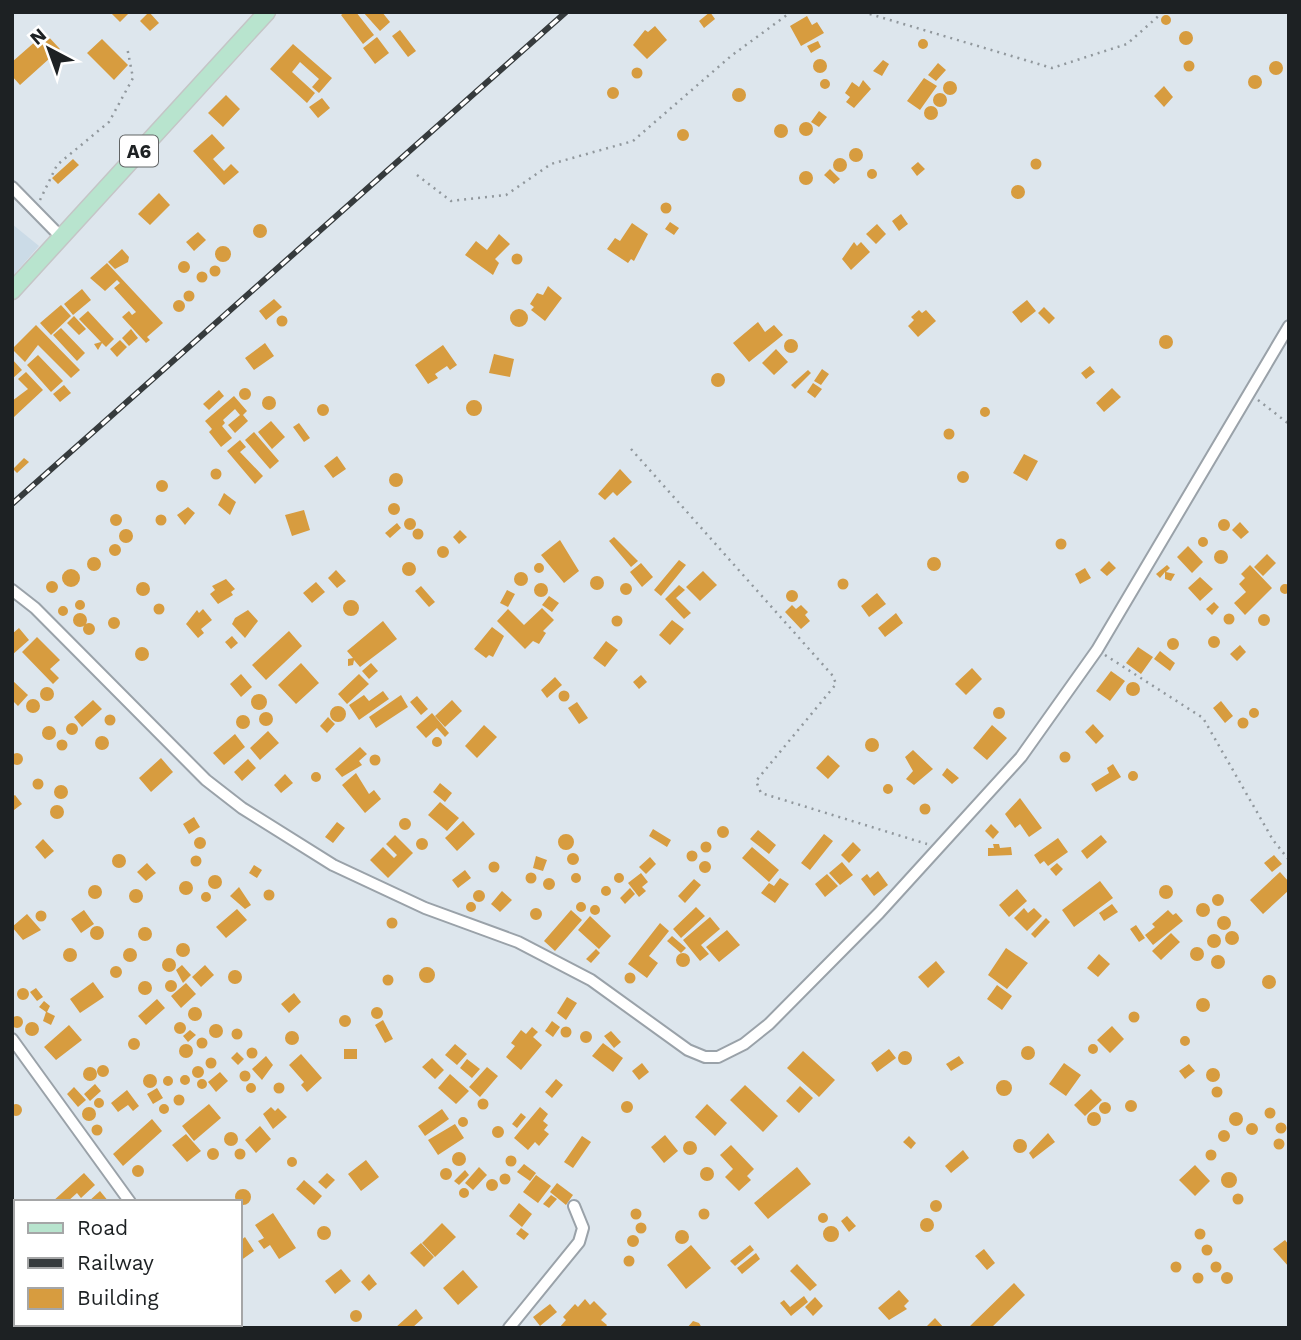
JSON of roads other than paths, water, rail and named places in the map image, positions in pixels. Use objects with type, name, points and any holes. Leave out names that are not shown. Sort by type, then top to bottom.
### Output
[{"type":"main road","name":"A6","points":[[12,291],[267,12]]},
{"type":"street","points":[[12,187],[61,237]]},
{"type":"street","points":[[12,590],[34,608],[206,780],[242,808],[333,865],[425,908],[517,942],[592,980],[642,1020],[688,1050],[705,1057],[718,1057],[733,1051],[769,1024],[814,982],[940,848],[1038,737],[1097,650],[1289,326]]},
{"type":"street","points":[[12,1040],[129,1200]]},
{"type":"street","points":[[509,1328],[579,1242],[583,1228],[574,1206]]},
{"type":"railway","points":[[12,504],[566,12]]}]
